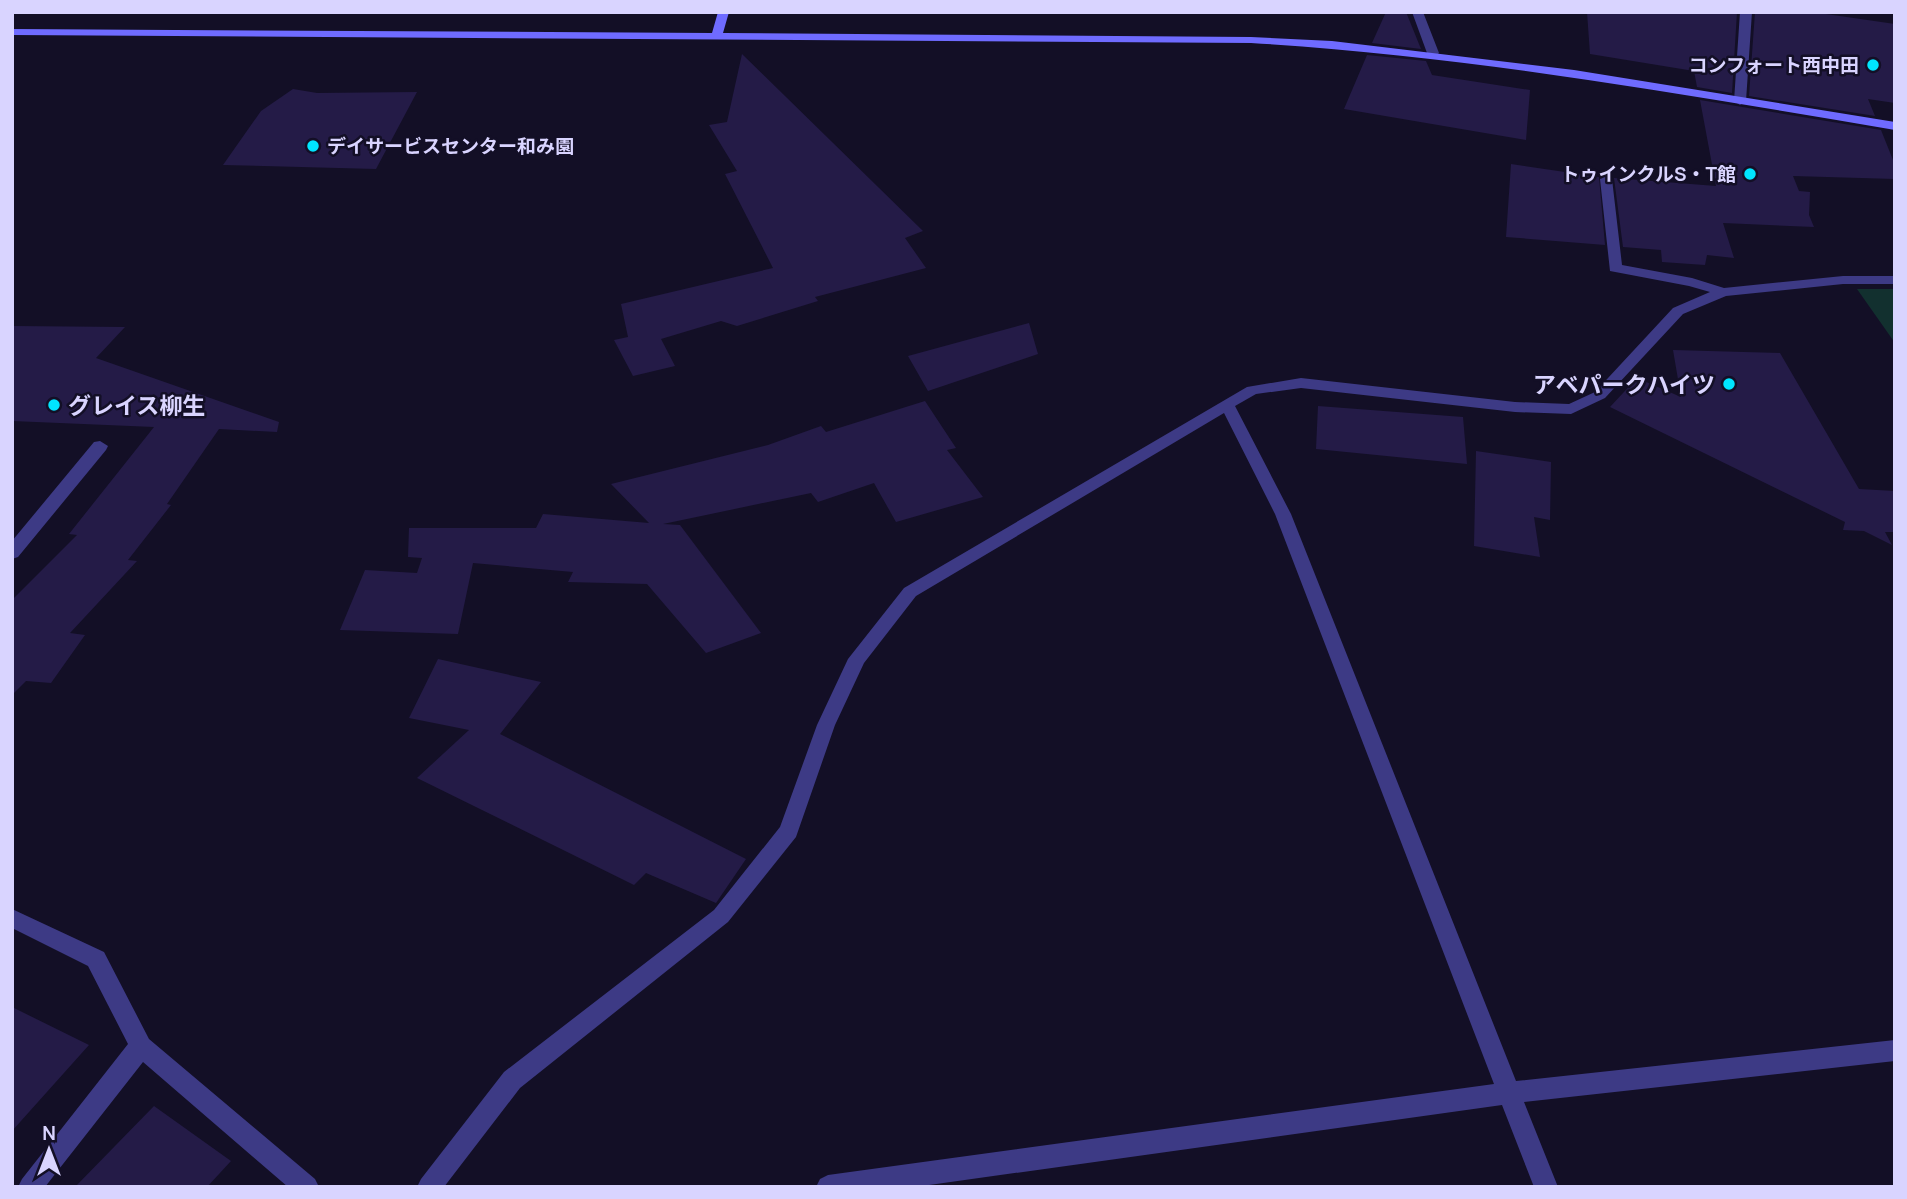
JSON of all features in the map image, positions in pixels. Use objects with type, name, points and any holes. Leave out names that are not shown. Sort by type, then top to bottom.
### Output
[{"type":"street","points":[[716,37],[724,12]]},
{"type":"street","points":[[1417,12],[1433,53]]},
{"type":"street","points":[[1740,101],[1746,12]]},
{"type":"street","points":[[12,32],[1251,40],[1348,44],[1433,53],[1895,126]]},
{"type":"street","points":[[1606,179],[1615,268],[1692,282],[1723,292]]},
{"type":"street","points":[[429,1187],[512,1080],[721,916],[789,831],[826,725],[857,659],[910,592],[1252,390],[1301,383],[1515,407],[1571,409],[1600,395],[1678,311],[1723,292],[1843,279],[1895,279]]},
{"type":"street","points":[[1226,403],[1283,514],[1546,1187]]},
{"type":"street","points":[[12,553],[100,446]]},
{"type":"street","points":[[12,918],[96,959],[141,1045],[307,1187]]},
{"type":"street","points":[[30,1187],[141,1045]]},
{"type":"street","points":[[828,1187],[1508,1093],[1895,1050]]},
{"type":"green space","points":[[1857,289],[1895,289],[1895,343]]},
{"type":"building","points":[[1386,12],[1406,12],[1421,49],[1372,43]]},
{"type":"building","points":[[1587,12],[1737,12],[1732,93],[1697,87],[1694,71],[1590,54]]},
{"type":"building","points":[[1755,12],[1812,12],[1895,24],[1895,103],[1868,99],[1875,116],[1749,96]]},
{"type":"building","points":[[742,54],[923,231],[905,238],[926,268],[815,297],[818,301],[737,326],[721,321],[661,339],[675,366],[633,376],[614,340],[628,337],[621,304],[773,268],[725,174],[737,171],[709,125],[727,122]]},
{"type":"building","points":[[1367,55],[1426,61],[1432,75],[1530,90],[1526,140],[1344,109]]},
{"type":"building","name":"デイサービスセンター和み園","points":[[293,89],[317,93],[417,92],[376,169],[223,165],[261,111]]},
{"type":"building","points":[[1700,100],[1881,130],[1895,165],[1895,179],[1793,176],[1799,191],[1810,192],[1809,215],[1814,227],[1723,223],[1734,258],[1707,255],[1705,265],[1662,262],[1661,250],[1623,247],[1614,178],[1716,186]]},
{"type":"building","points":[[1511,164],[1599,177],[1605,245],[1506,237]]},
{"type":"building","points":[[1029,323],[1038,354],[928,391],[908,356]]},
{"type":"building","points":[[12,326],[125,327],[96,358],[279,422],[277,432],[219,429],[167,504],[171,505],[128,560],[137,561],[70,633],[85,635],[51,683],[26,681],[12,695],[12,600],[77,535],[69,534],[154,427],[12,421]]},
{"type":"building","points":[[1673,350],[1780,353],[1859,489],[1895,491],[1895,532],[1885,532],[1892,545],[1864,531],[1843,530],[1845,522],[1610,407],[1637,378],[1681,397]]},
{"type":"building","points":[[925,401],[956,448],[947,450],[983,497],[896,522],[874,483],[818,502],[811,493],[663,524],[680,525],[761,633],[706,653],[647,584],[568,582],[573,572],[473,563],[458,634],[340,630],[365,570],[417,573],[422,558],[408,557],[409,528],[536,528],[543,514],[649,523],[611,484],[768,445],[821,426],[826,432]]},
{"type":"building","points":[[1318,406],[1463,417],[1467,464],[1316,449]]},
{"type":"building","points":[[1476,451],[1551,462],[1550,520],[1534,517],[1540,557],[1474,546]]},
{"type":"building","points":[[438,659],[541,682],[500,734],[746,859],[716,903],[646,873],[634,885],[417,778],[469,730],[409,718]]},
{"type":"building","points":[[12,1007],[89,1045],[12,1131]]},
{"type":"building","points":[[154,1106],[231,1161],[207,1187],[75,1187]]},
{"type":"place","name":"コンフォート西中田","points":[[1873,65]]},
{"type":"place","name":"デイサービスセンター和み園","points":[[313,146]]},
{"type":"place","name":"トゥインクルS・T館","points":[[1750,174]]},
{"type":"place","name":"アベパークハイツ","points":[[1729,384]]},
{"type":"place","name":"グレイス柳生","points":[[54,405]]}]
